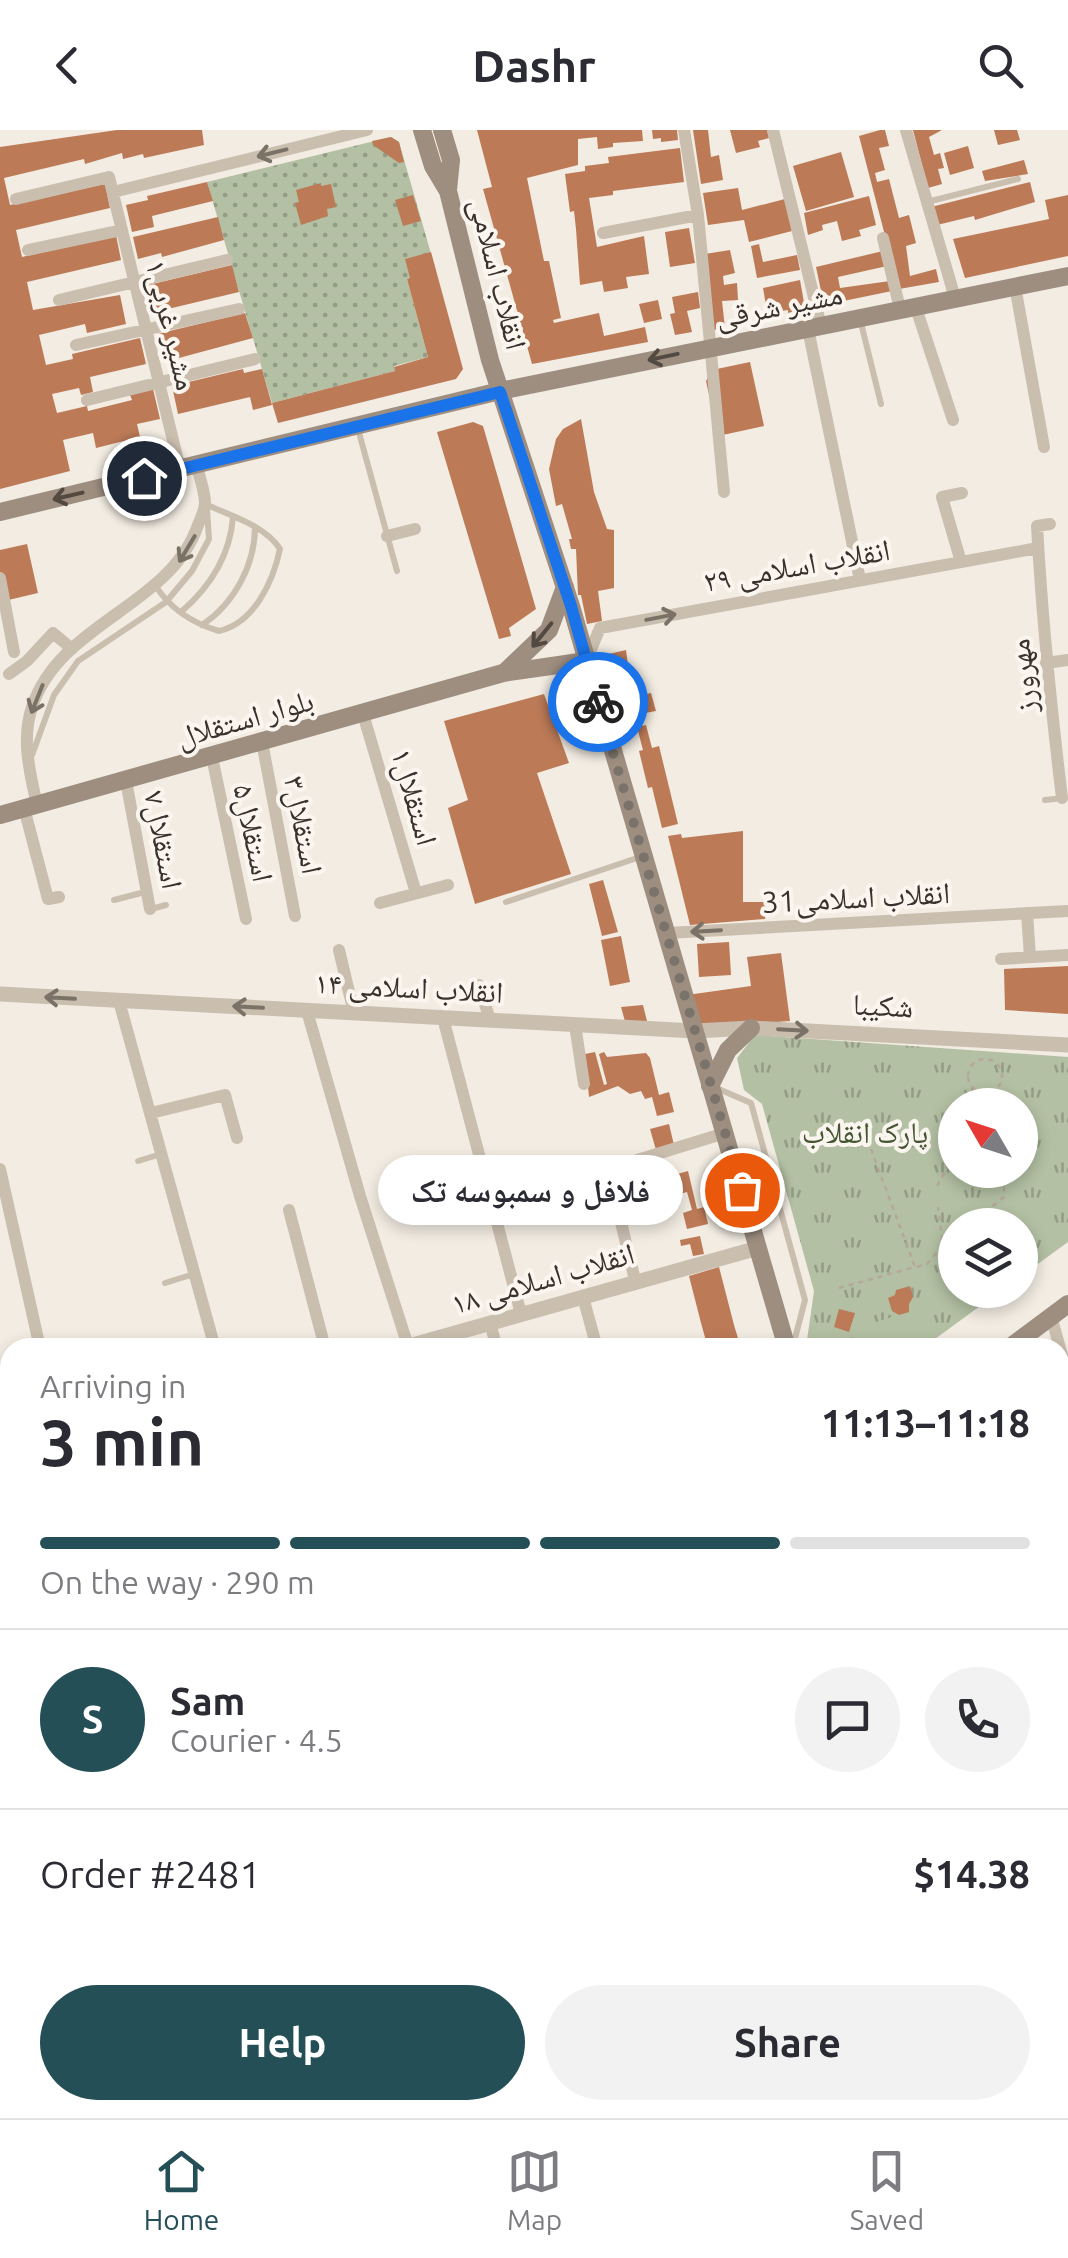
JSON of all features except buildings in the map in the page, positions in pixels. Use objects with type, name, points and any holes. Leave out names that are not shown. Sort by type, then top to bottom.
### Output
[{"type":"main road","name":"انقلاب اسلامی","points":[[422,130],[433,166],[448,191],[500,392],[564,586],[787,1338]]},
{"type":"main road","name":"انقلاب اسلامی","points":[[442,130],[450,160],[448,191]]},
{"type":"main road","name":"مشیر شرقی","points":[[0,512],[500,392],[1068,276]]},
{"type":"main road","points":[[503,673],[549,630],[564,586]]},
{"type":"main road","name":"بلوار استقلال","points":[[0,814],[503,673],[586,661]]},
{"type":"main road","points":[[710,1086],[728,1050],[751,1028]]},
{"type":"main road","points":[[1023,1338],[1068,1304]]},
{"type":"street","points":[[16,199],[109,177],[113,192],[367,130]]},
{"type":"street","points":[[684,130],[698,215],[724,492]]},
{"type":"street","points":[[772,130],[815,328],[860,580]]},
{"type":"street","points":[[906,130],[955,298]]},
{"type":"street","name":"مشیر غربی۱","points":[[113,192],[159,382],[188,468],[206,504]]},
{"type":"street","points":[[603,233],[698,215]]},
{"type":"street","points":[[28,250],[122,230]]},
{"type":"street","points":[[882,238],[953,420]]},
{"type":"street","points":[[59,300],[227,260]]},
{"type":"street","points":[[1015,286],[1044,448]]},
{"type":"street","points":[[76,345],[239,309]]},
{"type":"street","points":[[87,400],[255,359]]},
{"type":"street","points":[[961,562],[942,497],[962,493]]},
{"type":"street","points":[[58,896],[48,899],[30,807],[27,732],[32,708],[54,667],[94,627],[155,585],[176,565],[192,542],[206,504]]},
{"type":"street","points":[[1038,548],[1038,526],[1050,524]]},
{"type":"street","points":[[387,536],[416,528]]},
{"type":"street","name":"انقلاب اسلامی ۲۹","points":[[586,661],[600,628],[1038,548]]},
{"type":"street","name":"مهرورز","points":[[1038,548],[1046,663],[1065,798]]},
{"type":"street","points":[[0,578],[14,652]]},
{"type":"street","points":[[8,674],[27,661],[53,632],[72,649]]},
{"type":"street","points":[[1046,663],[1068,660]]},
{"type":"street","name":"استقلال۱","points":[[363,714],[416,894]]},
{"type":"street","name":"استقلال۳","points":[[262,742],[295,916]]},
{"type":"street","name":"استقلال۵","points":[[212,757],[246,919]]},
{"type":"street","name":"استقلال۷","points":[[126,781],[150,909]]},
{"type":"street","points":[[380,903],[448,886]]},
{"type":"street","name":"31انقلاب اسلامی","points":[[667,934],[1068,911]]},
{"type":"street","points":[[1028,913],[1030,957]]},
{"type":"street","points":[[339,950],[354,1013]]},
{"type":"street","points":[[1001,959],[1068,955]]},
{"type":"street","points":[[479,985],[490,1020]]},
{"type":"street","name":"۱۴ انقلاب اسلامی","points":[[0,994],[695,1032]]},
{"type":"street","points":[[120,1001],[213,1338]]},
{"type":"street","points":[[307,1010],[402,1338]]},
{"type":"street","points":[[443,1018],[521,1314]]},
{"type":"street","points":[[576,1024],[584,1084]]},
{"type":"street","name":"شکیبا","points":[[695,1032],[751,1028],[1068,1045]]},
{"type":"street","points":[[152,1113],[225,1096],[237,1138]]},
{"type":"street","points":[[635,1280],[608,1168],[725,1133]]},
{"type":"street","points":[[0,1169],[38,1338]]},
{"type":"street","points":[[290,1210],[322,1338]]},
{"type":"street","name":"۱۸ انقلاب اسلامی","points":[[437,1338],[758,1248]]},
{"type":"street","points":[[583,1297],[595,1338]]},
{"type":"street","points":[[1051,1316],[1057,1338]]},
{"type":"street","points":[[490,1323],[494,1338]]},
{"type":"lane","points":[[926,203],[1018,180]]},
{"type":"lane","points":[[860,318],[882,404]]},
{"type":"lane","points":[[358,428],[397,571]]},
{"type":"lane","points":[[155,585],[166,602],[201,626],[219,631],[243,621],[264,592],[280,549],[274,539],[206,504]]},
{"type":"lane","points":[[28,763],[54,695],[78,661],[166,602],[192,571],[210,539],[206,504]]},
{"type":"lane","points":[[180,612],[208,584],[224,557],[232,537],[233,517]]},
{"type":"lane","points":[[201,626],[232,594],[250,565],[255,527]]},
{"type":"lane","points":[[1045,800],[1065,798]]},
{"type":"lane","points":[[506,902],[644,856]]},
{"type":"lane","points":[[114,900],[146,892]]},
{"type":"lane","points":[[150,909],[166,905]]},
{"type":"lane","points":[[710,1086],[750,1103],[805,1300],[793,1338]]},
{"type":"lane","points":[[138,1161],[162,1153]]},
{"type":"lane","points":[[165,1283],[196,1274]]},
{"type":"path","points":[[980,1060],[994,1062],[1001,1074],[999,1084],[986,1093],[976,1091],[968,1080],[970,1068],[980,1060]]},
{"type":"path","points":[[871,1149],[916,1267]]},
{"type":"path","points":[[991,1208],[1004,1198],[1004,1188]]},
{"type":"path","points":[[839,1288],[927,1264],[938,1251]]},
{"type":"green space","points":[[391,137],[399,142],[436,271],[407,279],[428,357],[394,366],[395,371],[272,403],[207,182]]},
{"type":"green space","name":"پارک انقلاب","points":[[755,1035],[1068,1057],[1068,1242],[1038,1264],[1038,1208],[938,1208],[938,1308],[977,1308],[936,1338],[807,1338],[814,1291],[762,1104],[744,1090],[737,1058]]},
{"type":"green space","points":[[923,1307],[932,1337],[878,1338],[873,1323]]},
{"type":"way so far","points":[[598,702],[742,1190]]},
{"type":"place","name":"فلافل و سمبوسه تک","points":[[742,1190]]},
{"type":"route","points":[[144,478],[500,392],[571,606],[598,702]]}]
